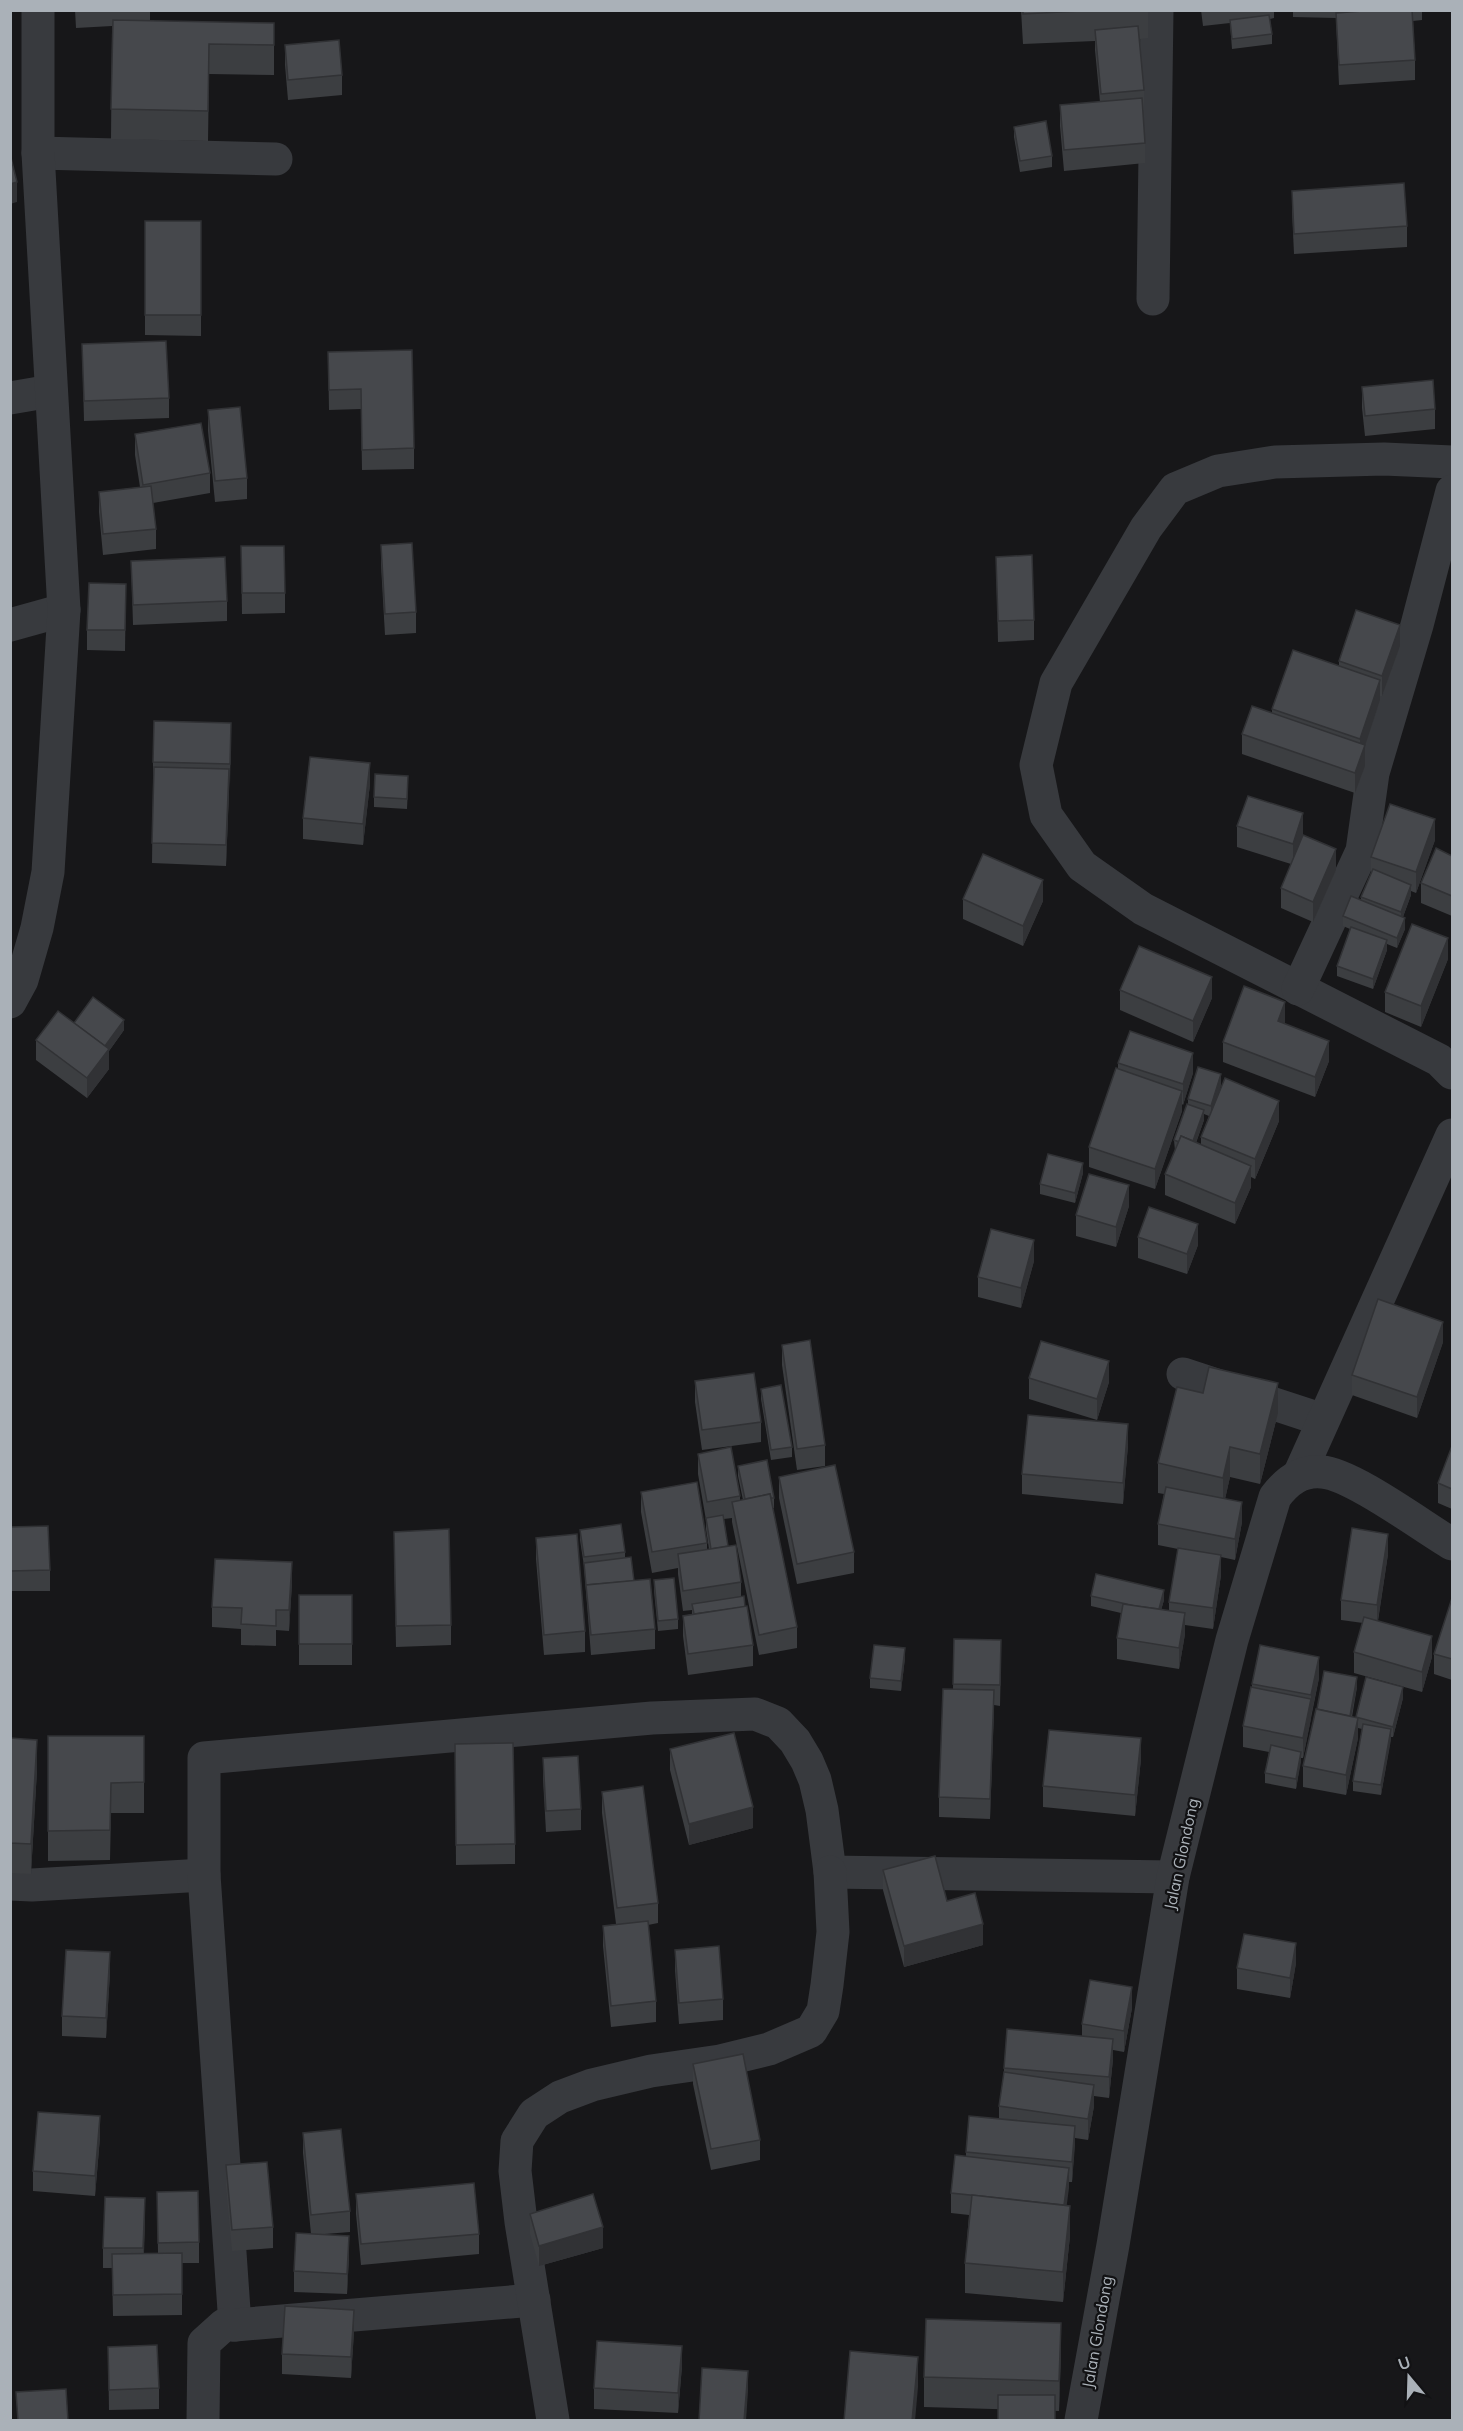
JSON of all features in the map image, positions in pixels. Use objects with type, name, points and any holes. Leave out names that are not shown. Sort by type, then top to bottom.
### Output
[{"type":"street","points":[[10,1002],[22,980],[34,938],[48,872],[64,610],[38,153],[38,10]]},
{"type":"street","points":[[1153,299],[1157,10]]},
{"type":"street","points":[[38,153],[276,159]]},
{"type":"street","points":[[10,398],[51,391]]},
{"type":"street","points":[[1452,462],[1384,459],[1275,462],[1218,471],[1176,489],[1146,528],[1056,683],[1036,765],[1046,815],[1082,866],[1143,909],[1438,1059],[1452,1074]]},
{"type":"street","points":[[1298,988],[1362,851],[1373,773],[1417,625],[1452,491]]},
{"type":"street","points":[[10,625],[64,610]]},
{"type":"street","points":[[1299,1475],[1452,1135]]},
{"type":"street","points":[[1183,1374],[1323,1420]]},
{"type":"street","points":[[1299,1475],[1322,1472],[1345,1478],[1452,1544]]},
{"type":"street","name":"Jalan Glondong","points":[[1081,2421],[1115,2233],[1173,1878],[1232,1640],[1275,1497],[1286,1482],[1299,1475]]},
{"type":"street","points":[[235,2325],[204,1875],[204,1758],[652,1718],[755,1714],[778,1723],[795,1741],[815,1780],[822,1810],[830,1872],[832,1932],[823,2011],[811,2031],[769,2049],[720,2061],[651,2072],[592,2085],[560,2097],[534,2114],[517,2141],[514,2171],[554,2421]]},
{"type":"street","points":[[830,1872],[1173,1878]]},
{"type":"street","points":[[10,1884],[32,1885],[204,1875]]},
{"type":"street","points":[[203,2421],[204,2343],[224,2325],[534,2300]]},
{"type":"building","points":[[1023,10],[1100,10],[1023,14]]},
{"type":"building","points":[[1412,10],[1415,60],[1339,65],[1336,13]]},
{"type":"building","points":[[1269,15],[1272,34],[1232,39],[1230,20]]},
{"type":"building","points":[[113,20],[274,23],[274,45],[209,44],[208,111],[111,109]]},
{"type":"building","points":[[1138,26],[1144,90],[1101,94],[1095,30]]},
{"type":"building","points":[[339,40],[342,75],[288,80],[285,45]]},
{"type":"building","points":[[1142,98],[1145,143],[1064,150],[1060,105]]},
{"type":"building","points":[[1046,121],[1052,156],[1020,161],[1014,127]]},
{"type":"building","points":[[10,154],[17,182],[10,184]]},
{"type":"building","points":[[1404,183],[1407,226],[1294,234],[1292,191]]},
{"type":"building","points":[[145,221],[201,221],[201,315],[145,315]]},
{"type":"building","points":[[166,341],[169,398],[84,401],[82,344]]},
{"type":"building","points":[[412,350],[414,448],[362,450],[361,389],[329,390],[328,352]]},
{"type":"building","points":[[1433,380],[1435,409],[1365,416],[1362,387]]},
{"type":"building","points":[[240,407],[247,478],[215,481],[208,410]]},
{"type":"building","points":[[201,423],[210,473],[143,485],[135,434]]},
{"type":"building","points":[[151,486],[156,529],[103,534],[99,492]]},
{"type":"building","points":[[412,543],[416,612],[385,614],[381,545]]},
{"type":"building","points":[[241,546],[284,546],[285,593],[242,593]]},
{"type":"building","points":[[1032,555],[1034,620],[998,621],[996,557]]},
{"type":"building","points":[[225,557],[227,601],[133,605],[131,561]]},
{"type":"building","points":[[89,583],[126,584],[125,630],[87,630]]},
{"type":"building","points":[[1356,610],[1400,625],[1382,676],[1339,661]]},
{"type":"building","points":[[1293,650],[1380,680],[1360,739],[1272,709]]},
{"type":"building","points":[[1252,706],[1365,745],[1355,773],[1242,734]]},
{"type":"building","points":[[154,721],[231,723],[230,764],[153,762]]},
{"type":"building","points":[[310,757],[370,763],[363,824],[303,818]]},
{"type":"building","points":[[154,767],[229,769],[226,845],[152,843]]},
{"type":"building","points":[[375,774],[408,776],[407,799],[374,797]]},
{"type":"building","points":[[1248,796],[1303,813],[1293,844],[1237,826]]},
{"type":"building","points":[[1390,804],[1435,819],[1416,872],[1371,857]]},
{"type":"building","points":[[1303,835],[1336,849],[1313,902],[1281,888]]},
{"type":"building","points":[[1436,848],[1452,856],[1452,896],[1421,883]]},
{"type":"building","points":[[983,854],[1043,880],[1023,926],[963,899]]},
{"type":"building","points":[[1373,869],[1411,885],[1401,912],[1361,897]]},
{"type":"building","points":[[1351,896],[1405,918],[1397,938],[1343,916]]},
{"type":"building","points":[[1412,924],[1448,938],[1421,1006],[1385,992]]},
{"type":"building","points":[[1351,927],[1387,940],[1373,979],[1337,966]]},
{"type":"building","points":[[1139,946],[1212,977],[1193,1021],[1120,990]]},
{"type":"building","points":[[1244,986],[1285,1002],[1278,1021],[1329,1041],[1315,1077],[1223,1042]]},
{"type":"building","points":[[93,997],[124,1020],[105,1046],[74,1023]]},
{"type":"building","points":[[58,1011],[109,1049],[87,1078],[36,1040]]},
{"type":"building","points":[[1130,1031],[1193,1053],[1183,1084],[1118,1063]]},
{"type":"building","points":[[1198,1067],[1221,1074],[1211,1106],[1188,1099]]},
{"type":"building","points":[[1116,1068],[1182,1091],[1155,1169],[1089,1147]]},
{"type":"building","points":[[1225,1078],[1279,1101],[1255,1159],[1201,1137]]},
{"type":"building","points":[[1187,1104],[1204,1110],[1193,1141],[1181,1136],[1179,1142],[1174,1140]]},
{"type":"building","points":[[1181,1136],[1251,1166],[1235,1203],[1165,1174]]},
{"type":"building","points":[[1048,1154],[1083,1163],[1075,1193],[1040,1184]]},
{"type":"building","points":[[1089,1174],[1129,1185],[1116,1227],[1076,1215]]},
{"type":"building","points":[[1149,1207],[1198,1224],[1187,1254],[1138,1237]]},
{"type":"building","points":[[991,1229],[1034,1240],[1021,1288],[978,1277]]},
{"type":"building","points":[[1378,1299],[1443,1322],[1417,1397],[1352,1375]]},
{"type":"building","points":[[810,1340],[825,1445],[797,1449],[782,1345]]},
{"type":"building","points":[[1041,1341],[1109,1361],[1097,1399],[1029,1378]]},
{"type":"building","points":[[1209,1367],[1278,1383],[1260,1454],[1230,1447],[1223,1478],[1158,1463],[1177,1387],[1203,1393]]},
{"type":"building","points":[[754,1373],[761,1422],[702,1430],[695,1381]]},
{"type":"building","points":[[781,1385],[792,1447],[771,1450],[761,1389]]},
{"type":"building","points":[[1028,1415],[1128,1424],[1123,1483],[1022,1474]]},
{"type":"building","points":[[1452,1446],[1452,1489],[1438,1483]]},
{"type":"building","points":[[731,1447],[740,1496],[707,1502],[698,1454]]},
{"type":"building","points":[[767,1460],[774,1498],[771,1498],[770,1494],[745,1499],[738,1466]]},
{"type":"building","points":[[835,1465],[854,1552],[797,1564],[779,1477]]},
{"type":"building","points":[[697,1482],[707,1543],[652,1552],[641,1492]]},
{"type":"building","points":[[1166,1487],[1242,1502],[1235,1539],[1158,1524]]},
{"type":"building","points":[[770,1494],[797,1627],[759,1635],[732,1502]]},
{"type":"building","points":[[723,1515],[728,1546],[711,1549],[706,1518]]},
{"type":"building","points":[[621,1524],[625,1552],[584,1557],[580,1530]]},
{"type":"building","points":[[48,1526],[50,1570],[10,1571],[10,1527]]},
{"type":"building","points":[[1352,1528],[1388,1534],[1377,1605],[1341,1600]]},
{"type":"building","points":[[449,1529],[451,1625],[396,1626],[394,1532]]},
{"type":"building","points":[[577,1534],[585,1631],[544,1635],[536,1538]]},
{"type":"building","points":[[736,1545],[741,1582],[683,1591],[678,1554]]},
{"type":"building","points":[[1178,1548],[1221,1555],[1213,1608],[1169,1602]]},
{"type":"building","points":[[631,1557],[634,1581],[586,1585],[584,1563]]},
{"type":"building","points":[[215,1559],[292,1562],[289,1610],[276,1610],[276,1626],[241,1624],[242,1608],[212,1607]]},
{"type":"building","points":[[1096,1574],[1164,1590],[1159,1609],[1091,1596]]},
{"type":"building","points":[[674,1578],[678,1619],[658,1621],[654,1580]]},
{"type":"building","points":[[650,1579],[655,1629],[591,1635],[586,1585]]},
{"type":"building","points":[[299,1595],[352,1595],[352,1644],[299,1644]]},
{"type":"building","points":[[744,1596],[745,1607],[694,1614],[692,1604]]},
{"type":"building","points":[[1452,1598],[1452,1659],[1434,1654]]},
{"type":"building","points":[[1123,1604],[1185,1613],[1179,1648],[1117,1638]]},
{"type":"building","points":[[747,1606],[753,1645],[688,1654],[683,1616]]},
{"type":"building","points":[[1364,1617],[1432,1636],[1422,1672],[1354,1652]]},
{"type":"building","points":[[954,1639],[1001,1640],[1000,1685],[953,1684]]},
{"type":"building","points":[[874,1645],[905,1648],[901,1681],[870,1678]]},
{"type":"building","points":[[1260,1645],[1319,1657],[1311,1695],[1252,1684]]},
{"type":"building","points":[[1324,1671],[1357,1677],[1350,1716],[1317,1709]]},
{"type":"building","points":[[1366,1677],[1403,1687],[1393,1727],[1356,1717]]},
{"type":"building","points":[[1251,1687],[1311,1699],[1303,1738],[1243,1726]]},
{"type":"building","points":[[943,1689],[994,1690],[990,1799],[939,1797]]},
{"type":"building","points":[[1316,1709],[1358,1718],[1346,1775],[1303,1766]]},
{"type":"building","points":[[1363,1724],[1391,1729],[1381,1785],[1353,1781]]},
{"type":"building","points":[[1049,1730],[1141,1738],[1135,1795],[1043,1786]]},
{"type":"building","points":[[734,1733],[753,1807],[689,1824],[670,1749]]},
{"type":"building","points":[[48,1736],[144,1736],[144,1782],[111,1783],[110,1830],[48,1831]]},
{"type":"building","points":[[10,1738],[37,1740],[31,1844],[10,1843]]},
{"type":"building","points":[[513,1743],[515,1844],[456,1845],[455,1744]]},
{"type":"building","points":[[1271,1745],[1301,1752],[1296,1779],[1265,1773]]},
{"type":"building","points":[[578,1756],[581,1809],[546,1811],[543,1758]]},
{"type":"building","points":[[643,1786],[658,1903],[617,1908],[602,1792]]},
{"type":"building","points":[[935,1856],[947,1901],[975,1893],[983,1924],[904,1946],[883,1870]]},
{"type":"building","points":[[648,1921],[656,2001],[611,2006],[603,1926]]},
{"type":"building","points":[[1244,1934],[1296,1943],[1290,1978],[1237,1968]]},
{"type":"building","points":[[719,1946],[723,1999],[679,2003],[675,1950]]},
{"type":"building","points":[[66,1950],[110,1952],[106,2018],[62,2016]]},
{"type":"building","points":[[1090,1980],[1132,1987],[1124,2031],[1082,2024]]},
{"type":"building","points":[[1007,2029],[1113,2039],[1109,2077],[1004,2068]]},
{"type":"building","points":[[743,2054],[760,2140],[711,2149],[693,2064]]},
{"type":"building","points":[[1004,2072],[1094,2085],[1088,2119],[999,2106]]},
{"type":"building","points":[[38,2112],[100,2116],[95,2176],[33,2171]]},
{"type":"building","points":[[969,2116],[1075,2126],[1072,2162],[966,2152]]},
{"type":"building","points":[[341,2129],[350,2211],[311,2215],[303,2133]]},
{"type":"building","points":[[955,2155],[1069,2168],[1064,2205],[951,2193]]},
{"type":"building","points":[[267,2162],[273,2227],[232,2230],[226,2165]]},
{"type":"building","points":[[474,2183],[479,2234],[361,2244],[356,2194]]},
{"type":"building","points":[[198,2191],[199,2242],[158,2243],[157,2192]]},
{"type":"building","points":[[593,2194],[603,2227],[539,2246],[530,2214]]},
{"type":"building","points":[[972,2195],[1070,2206],[1063,2272],[965,2263]]},
{"type":"building","points":[[105,2197],[145,2198],[143,2248],[103,2248]]},
{"type":"building","points":[[296,2233],[349,2236],[347,2274],[294,2271]]},
{"type":"building","points":[[182,2253],[182,2294],[113,2295],[112,2254]]},
{"type":"building","points":[[285,2306],[354,2310],[351,2357],[282,2354]]},
{"type":"building","points":[[926,2319],[1061,2323],[1059,2381],[924,2377]]},
{"type":"building","points":[[597,2341],[682,2346],[678,2393],[594,2388]]},
{"type":"building","points":[[157,2345],[159,2388],[109,2390],[108,2347]]},
{"type":"building","points":[[850,2351],[918,2357],[912,2421],[844,2421]]},
{"type":"building","points":[[702,2368],[748,2371],[744,2421],[699,2421]]},
{"type":"building","points":[[66,2389],[68,2421],[18,2421],[16,2392]]},
{"type":"building","points":[[998,2395],[1055,2395],[1055,2421],[998,2421]]}]
